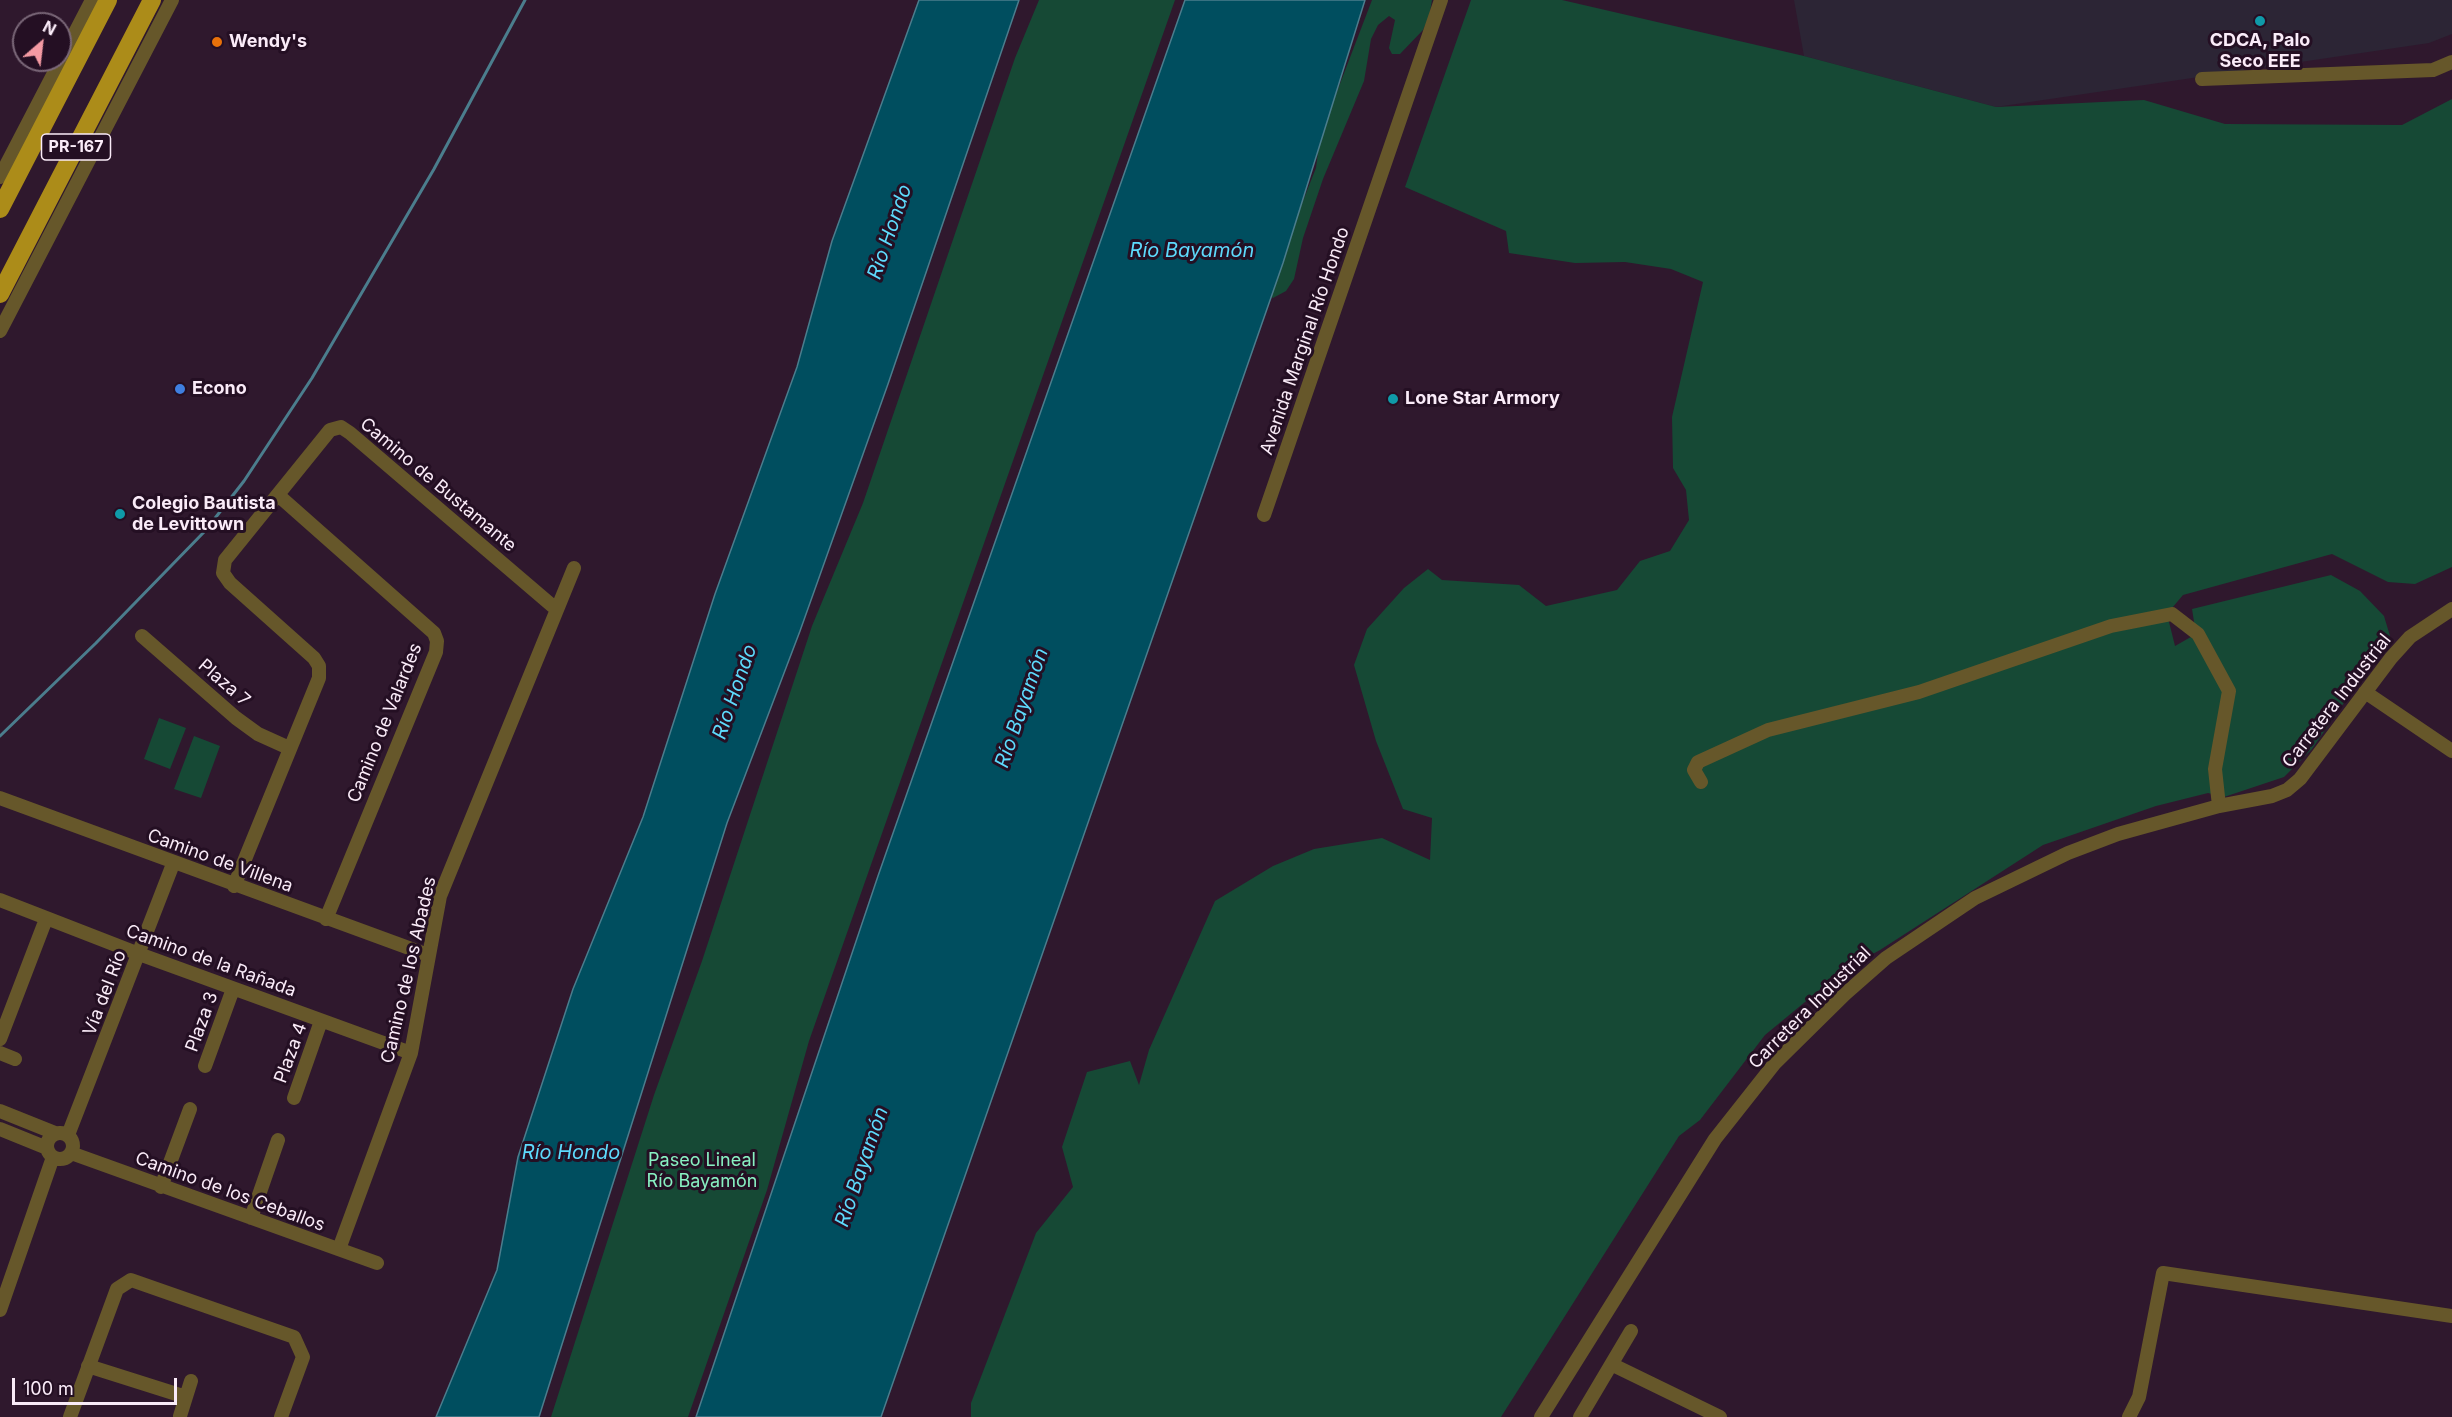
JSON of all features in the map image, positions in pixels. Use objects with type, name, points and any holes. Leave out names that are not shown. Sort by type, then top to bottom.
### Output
[{"type":"main road","name":"PR-167","points":[[0,209],[108,0]]},
{"type":"main road","name":"PR-167","points":[[0,294],[152,0]]},
{"type":"street","points":[[0,177],[92,0]]},
{"type":"street","points":[[0,331],[171,0]]},
{"type":"street","name":"Avenida Marginal Río Hondo","points":[[1264,515],[1441,0]]},
{"type":"street","points":[[2202,79],[2433,70],[2452,62]]},
{"type":"street","name":"Camino de Bustamante","points":[[234,886],[289,748],[320,678],[319,666],[314,658],[230,583],[223,573],[225,560],[330,430],[341,427],[556,609]]},
{"type":"street","name":"Camino de Valardes","points":[[278,495],[434,633],[437,641],[436,652],[326,919]]},
{"type":"street","name":"Camino de los Abades","points":[[339,1249],[411,1053],[440,896],[574,568]]},
{"type":"street","name":"Carretera Industrial","points":[[1541,1417],[1715,1139],[1775,1063],[1845,994],[1886,958],[1975,898],[2068,853],[2118,834],[2219,806],[2272,796],[2287,790],[2300,779],[2410,637],[2452,609]]},
{"type":"street","points":[[1701,782],[1694,770],[1698,762],[1768,730],[1919,692],[2111,626],[2172,614],[2198,634],[2229,691],[2215,769],[2219,806]]},
{"type":"street","name":"Plaza 7","points":[[142,636],[236,718],[258,734],[289,748]]},
{"type":"street","points":[[2366,692],[2452,751]]},
{"type":"street","name":"Camino de Villena","points":[[0,798],[173,864],[428,955]]},
{"type":"street","name":"Vía del Río","points":[[62,1134],[139,954],[173,864]]},
{"type":"street","name":"Camino de la Rañada","points":[[0,900],[232,989],[411,1053]]},
{"type":"street","points":[[0,1039],[46,919]]},
{"type":"street","name":"Plaza 3","points":[[205,1066],[232,989]]},
{"type":"street","name":"Plaza 4","points":[[294,1098],[321,1021]]},
{"type":"street","points":[[0,1053],[15,1059]]},
{"type":"street","points":[[161,1187],[190,1109]]},
{"type":"street","points":[[0,1111],[62,1134],[74,1147],[71,1153],[63,1159],[0,1129]]},
{"type":"street","points":[[0,1310],[50,1153],[50,1136],[62,1134]]},
{"type":"street","points":[[250,1218],[278,1140]]},
{"type":"street","name":"Camino de los Ceballos","points":[[71,1153],[377,1263]]},
{"type":"street","points":[[2129,1417],[2139,1397],[2163,1274],[2452,1316]]},
{"type":"street","points":[[70,1417],[117,1288],[130,1280],[294,1337],[303,1357],[281,1417]]},
{"type":"street","points":[[1580,1417],[1613,1365],[1631,1331]]},
{"type":"street","points":[[1613,1365],[1720,1417]]},
{"type":"street","points":[[88,1366],[186,1397]]},
{"type":"street","points":[[180,1416],[190,1381]]},
{"type":"shaded area","points":[[1794,0],[2452,0],[2452,34],[2429,43],[1996,107],[1804,56]]},
{"type":"green space","name":"Paseo Lineal Río Bayamón","points":[[1039,0],[1175,0],[809,1041],[767,1190],[688,1417],[551,1417],[654,1095],[702,961],[812,626],[863,503],[1015,58]]},
{"type":"green space","points":[[1372,0],[1432,0],[1429,17],[1423,30],[1400,54],[1392,54],[1389,48],[1395,20],[1389,16],[1378,25],[1371,39],[1364,81],[1323,179],[1303,238],[1294,279],[1286,291],[1273,298],[1267,293],[1316,168],[1320,136]]},
{"type":"green space","points":[[1471,0],[1562,0],[1804,56],[1996,107],[2144,100],[2225,124],[2402,125],[2452,99],[2452,567],[2415,584],[2388,582],[2332,554],[2183,595],[2167,614],[2175,646],[2196,634],[2192,609],[2331,575],[2360,591],[2384,616],[2390,636],[2312,749],[2284,777],[2224,797],[2208,793],[2156,806],[2043,845],[1880,950],[1845,969],[1765,1035],[1700,1120],[1679,1136],[1501,1417],[971,1417],[971,1403],[1036,1233],[1073,1187],[1062,1147],[1087,1072],[1130,1061],[1139,1085],[1149,1050],[1215,901],[1273,866],[1314,849],[1382,838],[1430,860],[1432,818],[1403,809],[1376,741],[1354,665],[1367,629],[1404,588],[1428,569],[1442,580],[1519,585],[1546,606],[1617,590],[1640,561],[1670,551],[1689,520],[1686,490],[1673,468],[1672,417],[1703,282],[1671,269],[1625,262],[1575,263],[1509,253],[1506,231],[1405,187]]},
{"type":"green space","points":[[159,718],[186,728],[170,769],[144,759]]},
{"type":"green space","points":[[194,736],[220,746],[201,798],[174,789]]},
{"type":"water","name":"Río Hondo","points":[[919,0],[1019,0],[888,384],[800,631],[727,823],[539,1417],[436,1417],[497,1270],[518,1157],[573,989],[643,817],[715,594],[797,367],[832,241]]},
{"type":"water","name":"Río Bayamón","points":[[1185,0],[1365,0],[1283,263],[881,1417],[696,1417],[878,876]]},
{"type":"waterway","points":[[0,736],[96,643],[205,531],[244,481],[312,378],[434,169],[525,0]]},
{"type":"place","name":"CDCA, Palo Seco EEE","points":[[2260,21]]},
{"type":"place","name":"Wendy's","points":[[217,42]]},
{"type":"place","name":"Econo","points":[[180,389]]},
{"type":"place","name":"Lone Star Armory","points":[[1393,399]]},
{"type":"place","name":"Colegio Bautista de Levittown","points":[[120,514]]}]
